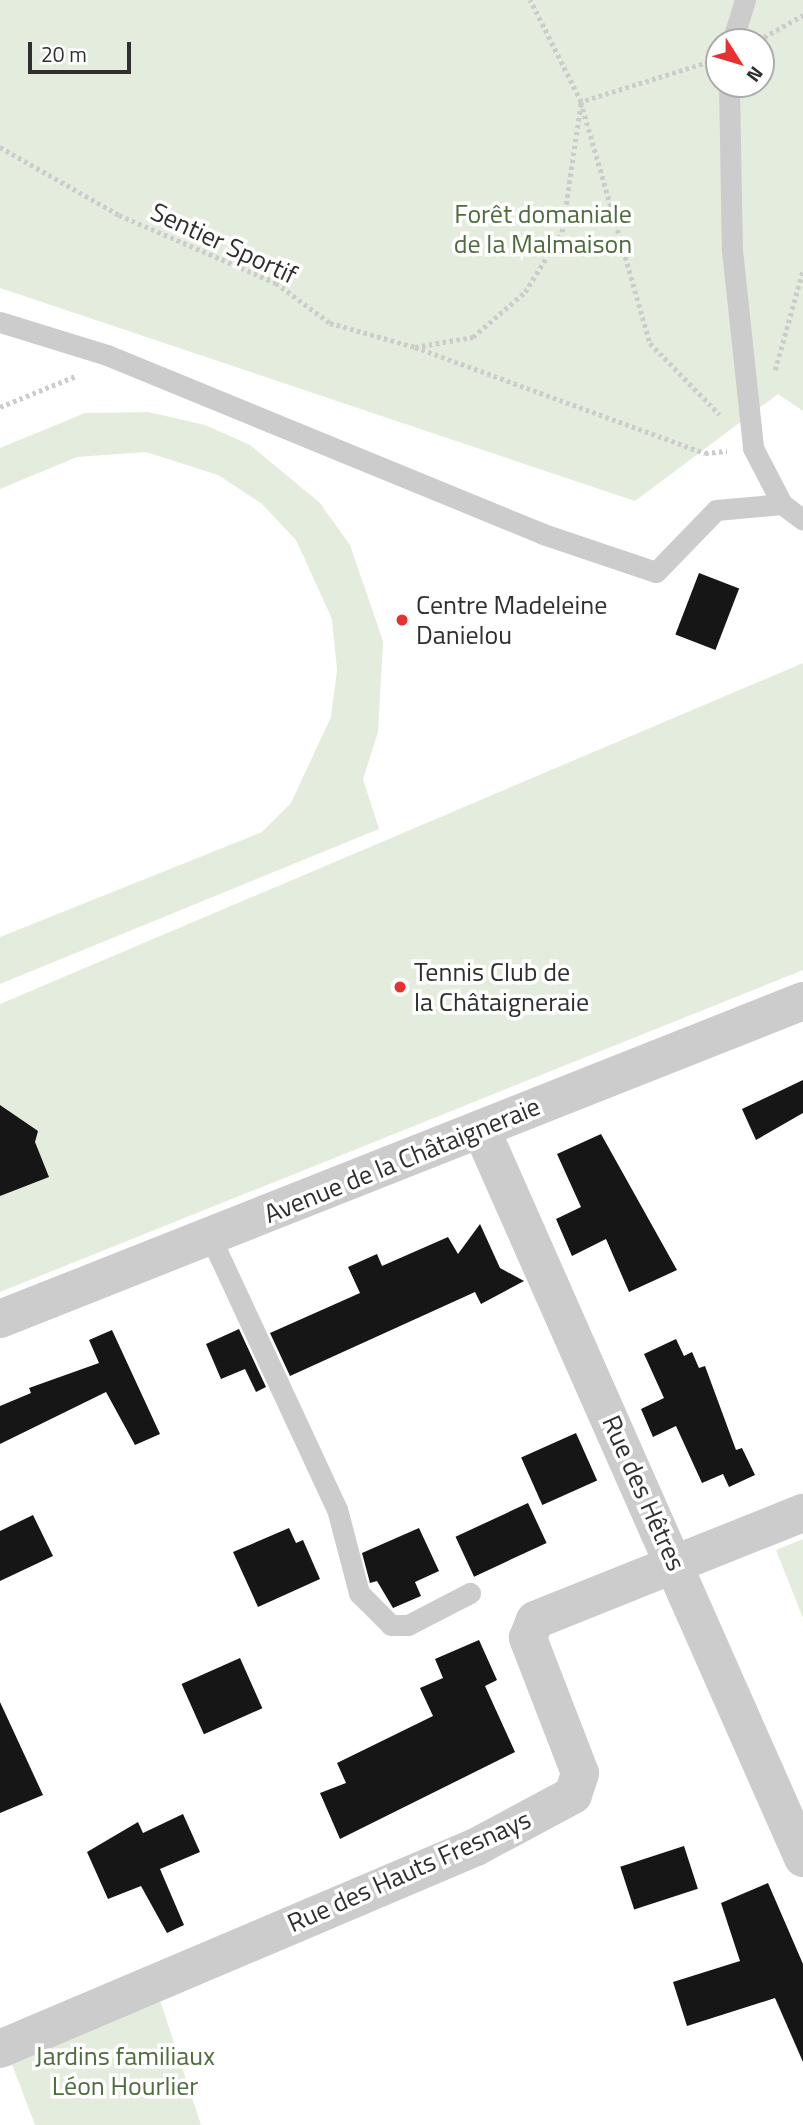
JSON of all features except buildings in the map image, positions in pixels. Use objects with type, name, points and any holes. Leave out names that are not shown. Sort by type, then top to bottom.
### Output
[{"type":"street","name":"Avenue de la Châtaigneraie","points":[[0,1319],[803,1001]]},
{"type":"street","name":"Rue des Hêtres","points":[[481,1129],[676,1564],[803,1858]]},
{"type":"street","name":"Rue des Hauts Fresnays","points":[[0,2049],[476,1847],[573,1795],[580,1773],[528,1638],[536,1620],[803,1513]]},
{"type":"lane","points":[[736,28],[745,0]]},
{"type":"lane","points":[[729,98],[732,250],[752,448],[782,504],[803,520]]},
{"type":"lane","points":[[0,323],[107,355],[543,534],[656,572],[716,510],[782,504]]},
{"type":"lane","points":[[210,1236],[337,1509],[359,1594],[391,1625],[408,1625],[470,1593]]},
{"type":"path","points":[[530,0],[581,102],[650,343],[752,448]]},
{"type":"path","points":[[775,30],[803,15]]},
{"type":"path","points":[[581,102],[705,63]]},
{"type":"path","name":"Sentier Sportif","points":[[0,147],[119,215],[276,282],[330,323],[415,347],[473,337],[525,292],[562,232],[581,102]]},
{"type":"path","points":[[771,384],[803,270]]},
{"type":"path","points":[[415,347],[705,453],[752,448]]},
{"type":"path","points":[[0,407],[62,387],[107,355]]},
{"type":"green space","name":"Forêt domaniale de la Malmaison","points":[[0,0],[803,0],[803,411],[778,394],[635,501],[0,288]]},
{"type":"green space","points":[[148,412],[205,425],[250,445],[320,503],[350,545],[383,641],[378,732],[363,779],[379,829],[0,984],[0,937],[262,832],[291,803],[331,717],[337,670],[332,619],[296,540],[262,504],[218,475],[146,452],[77,457],[0,489],[0,448],[85,413]]},
{"type":"green space","name":"Tennis Club de la Châtaigneraie","points":[[803,663],[803,970],[0,1292],[0,1004]]},
{"type":"green space","points":[[803,1539],[803,1618],[776,1550]]},
{"type":"green space","name":"Jardins familiaux Léon Hourlier","points":[[159,1997],[201,2125],[35,2125],[10,2059]]},
{"type":"place","name":"Centre Madeleine Danielou","points":[[402,620]]},
{"type":"place","name":"Tennis Club de la Châtaigneraie","points":[[400,987]]}]
